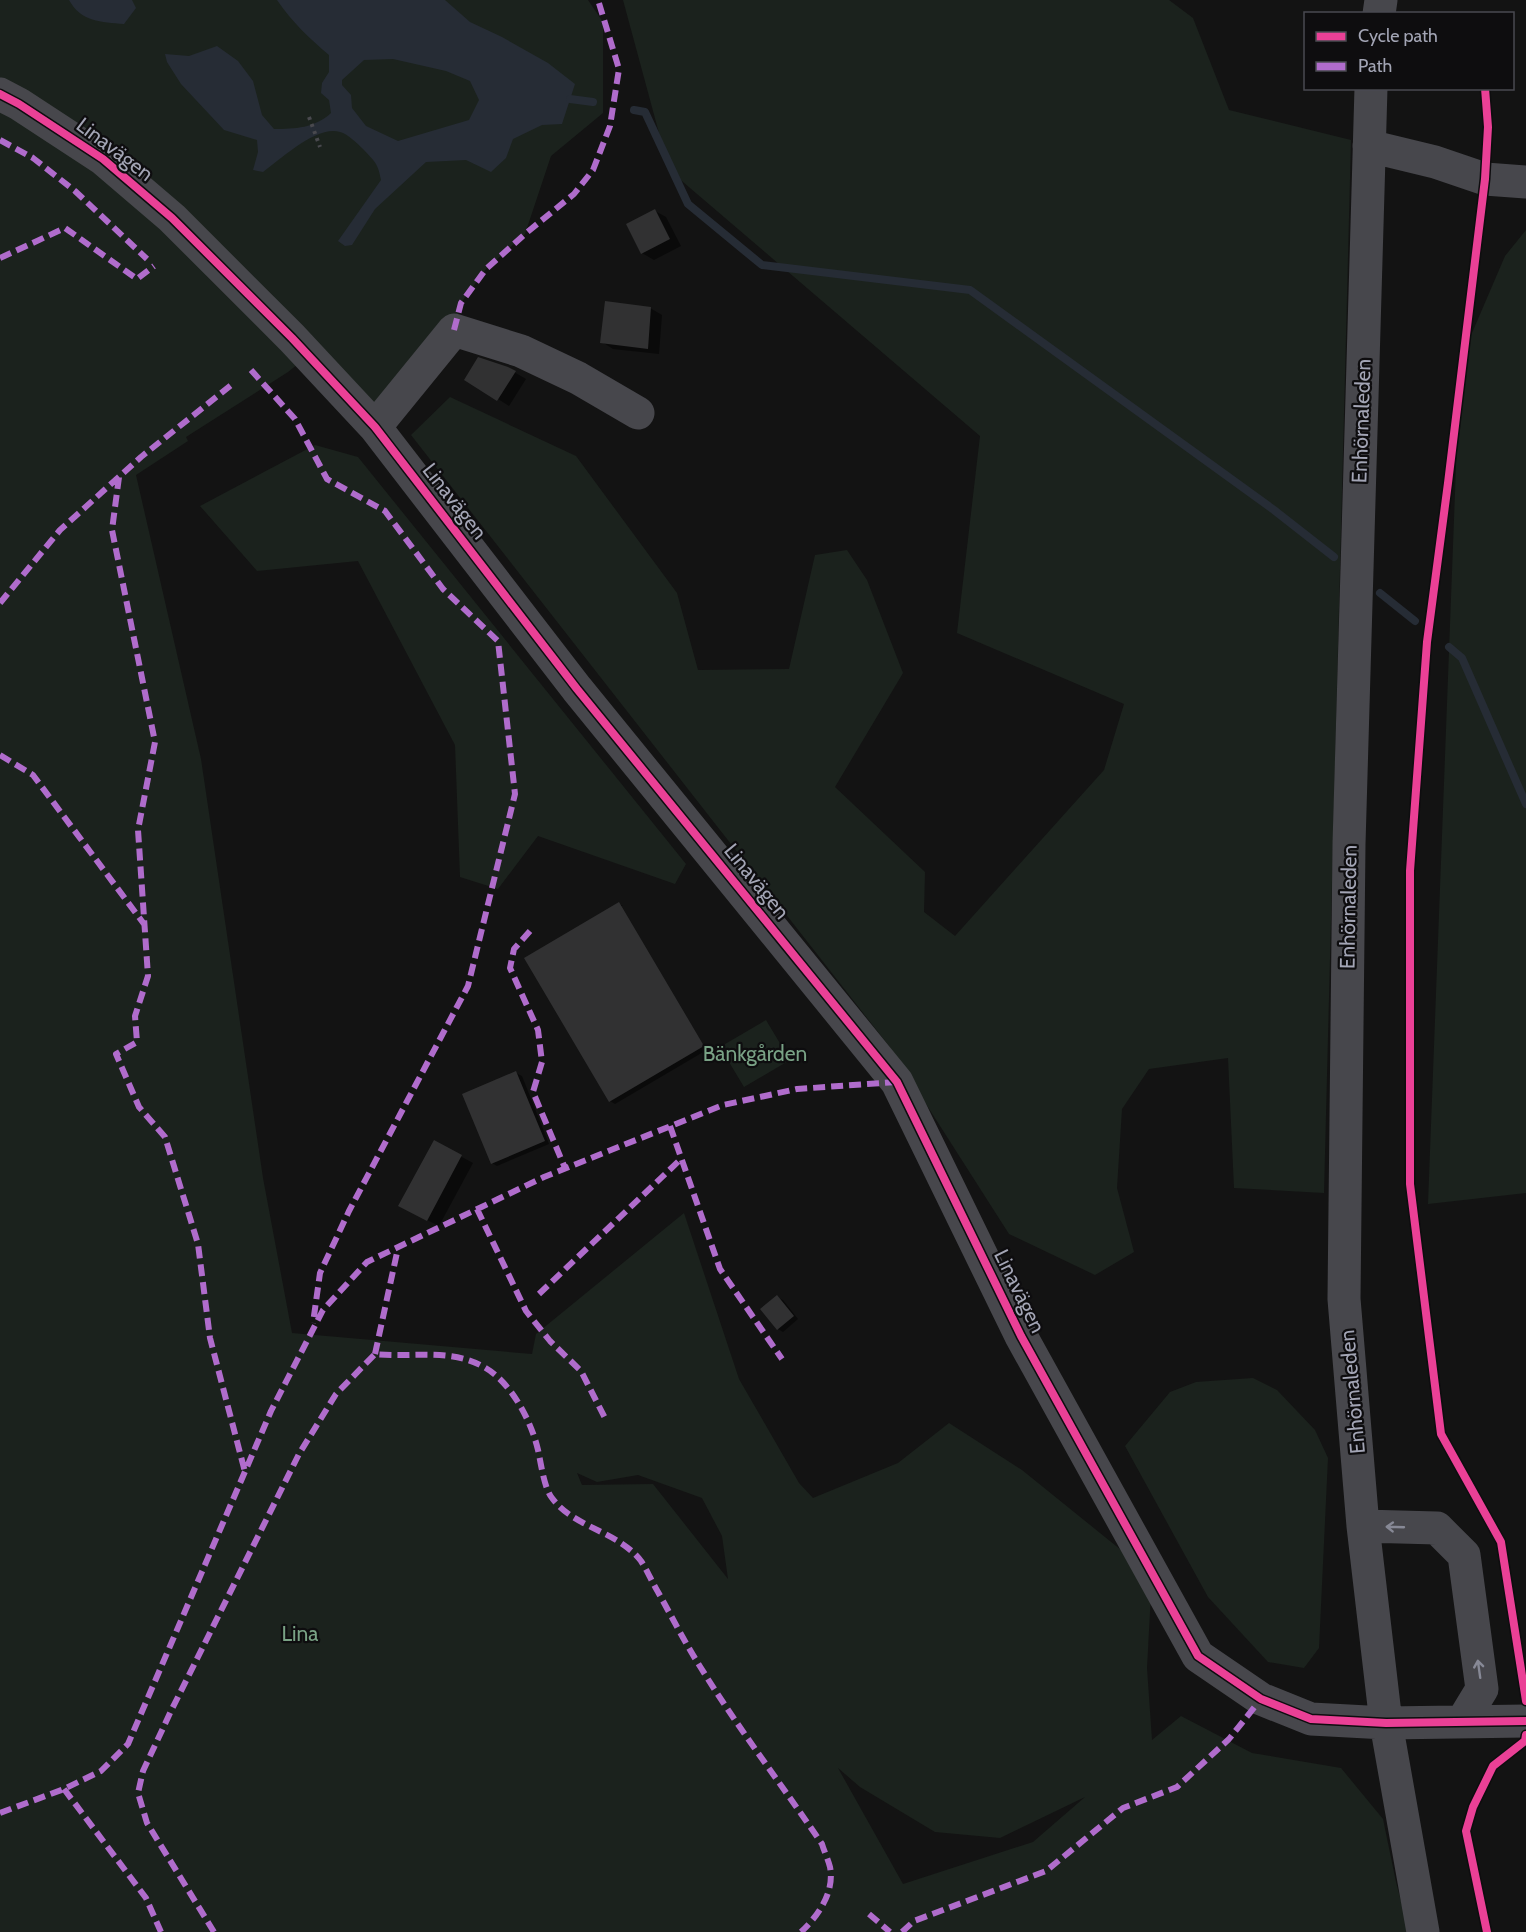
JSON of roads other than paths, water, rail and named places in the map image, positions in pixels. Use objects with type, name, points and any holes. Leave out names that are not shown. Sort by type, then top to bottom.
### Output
[{"type":"street","name":"Enhörnaleden","points":[[1371,90],[1348,844],[1344,1299],[1363,1526],[1386,1723],[1423,1932]]},
{"type":"street","name":"Linavägen","points":[[0,94],[103,159],[172,218],[292,338],[375,427],[578,688],[897,1082],[1022,1336],[1198,1656],[1261,1699],[1311,1719],[1386,1723],[1526,1721]]},
{"type":"street","points":[[1369,146],[1435,162],[1485,179],[1526,182]]},
{"type":"street","points":[[375,427],[454,330],[521,351],[578,378],[638,413]]},
{"type":"street","points":[[1363,1526],[1437,1528],[1464,1555],[1482,1689],[1462,1722]]},
{"type":"waterway","points":[[570,99],[593,102]]},
{"type":"waterway","points":[[634,110],[645,112],[688,204],[762,265],[970,290],[1274,510],[1334,557]]},
{"type":"waterway","points":[[1380,593],[1415,621]]},
{"type":"waterway","points":[[1449,647],[1462,658],[1526,804]]},
{"type":"park label","name":"Bänkgården","points":[[755,1053]]},
{"type":"park label","name":"Lina","points":[[300,1633]]}]
